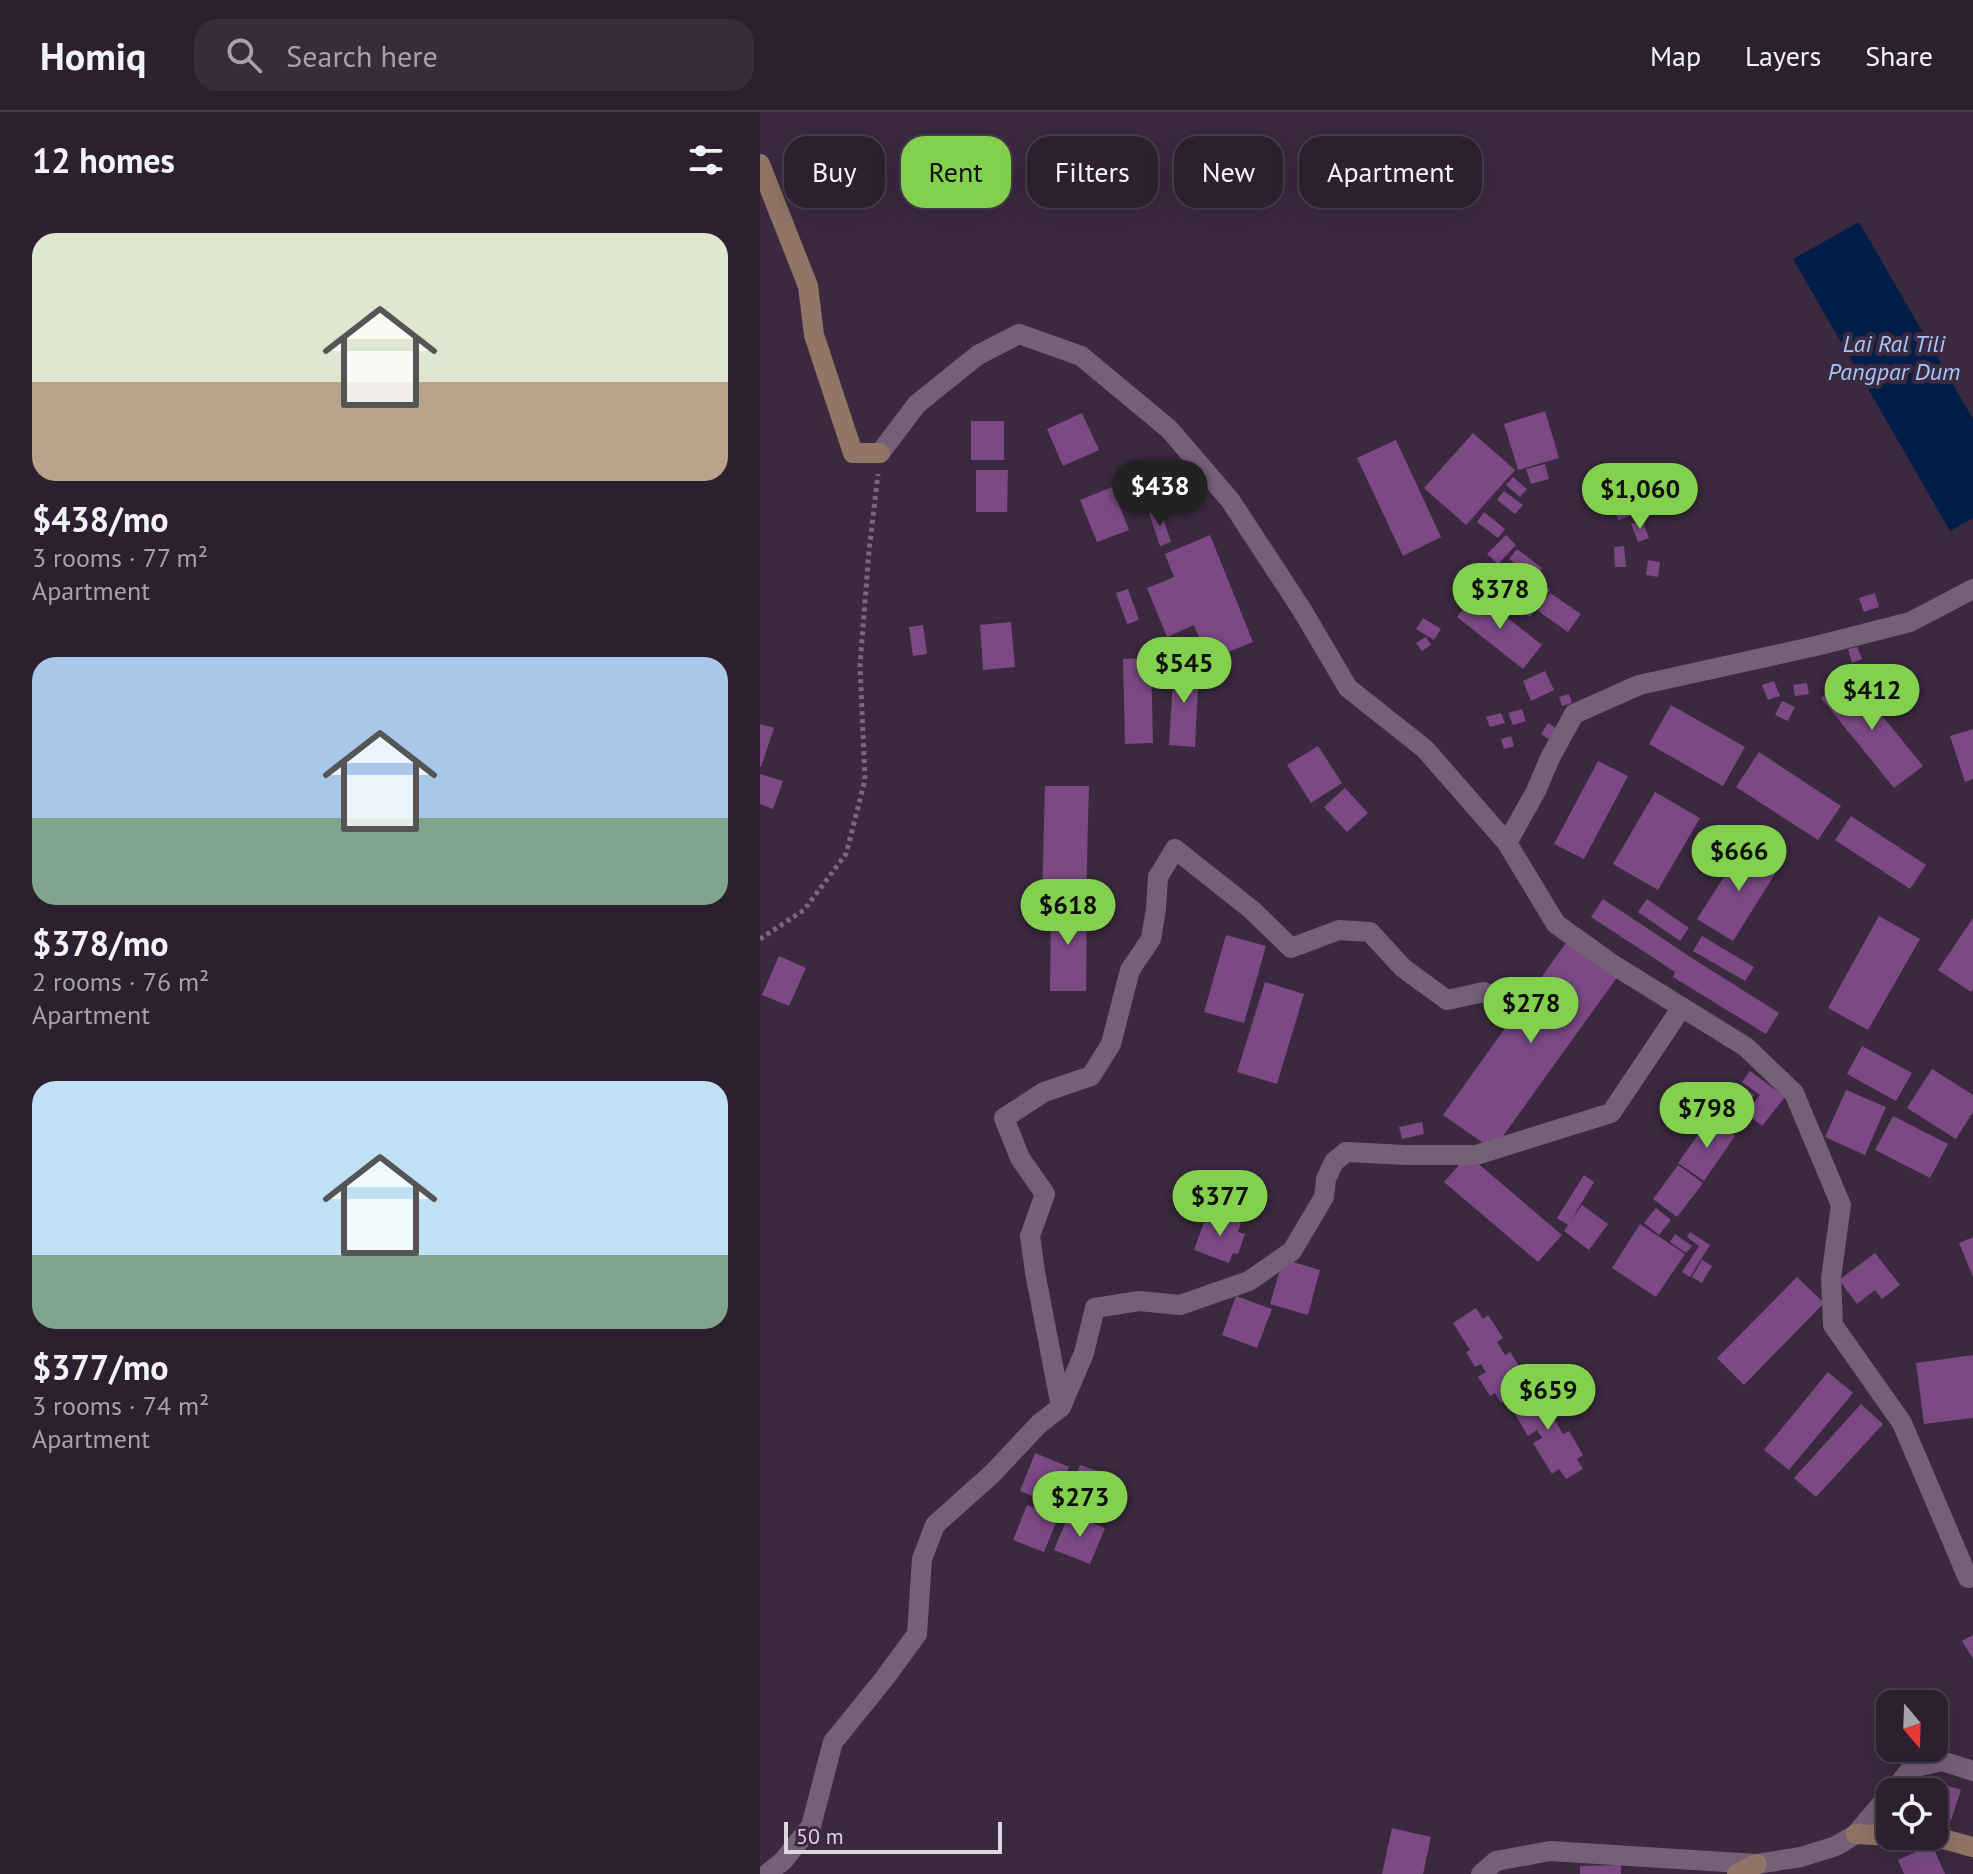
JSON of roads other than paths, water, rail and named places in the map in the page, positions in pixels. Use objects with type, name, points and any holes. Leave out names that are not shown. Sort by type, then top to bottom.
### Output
[{"type":"street","points":[[760,164],[808,286],[814,335],[853,453],[880,453],[917,404],[978,355],[1019,334],[1081,356],[1169,429],[1230,500],[1302,610],[1348,688],[1425,749],[1507,843],[1556,924],[1612,964],[1746,1047],[1794,1093],[1841,1205],[1831,1278],[1833,1325],[1902,1423],[1968,1578]]},
{"type":"street","points":[[1507,843],[1574,714],[1639,685],[1910,622],[1973,589]]},
{"type":"street","points":[[1061,1407],[1030,1236],[1045,1194],[1020,1158],[1004,1118],[1044,1092],[1091,1076],[1111,1044],[1130,970],[1151,939],[1158,877],[1175,849],[1252,910],[1291,948],[1339,930],[1370,932],[1403,968],[1447,1000],[1484,992]]},
{"type":"street","points":[[767,1874],[783,1861],[811,1826],[833,1742],[917,1634],[922,1559],[935,1525],[993,1473],[1039,1424],[1061,1407],[1084,1353],[1095,1308],[1139,1301],[1180,1305],[1249,1281],[1292,1251],[1324,1197],[1326,1179],[1334,1162],[1346,1152],[1476,1155],[1611,1113],[1682,1007]]},
{"type":"street","points":[[1904,1778],[1912,1768],[1942,1761],[1973,1771]]},
{"type":"street","points":[[1481,1874],[1496,1861],[1550,1851],[1757,1864],[1801,1857],[1836,1846],[1856,1834],[1876,1811]]},
{"type":"street","points":[[1856,1834],[1876,1835]]},
{"type":"street","points":[[1948,1840],[1973,1847]]},
{"type":"street","points":[[1737,1874],[1757,1864]]},
{"type":"water","name":"Lai Ral Tili Pangpar Dum","points":[[1859,222],[1973,419],[1973,518],[1950,531],[1793,259]]}]
